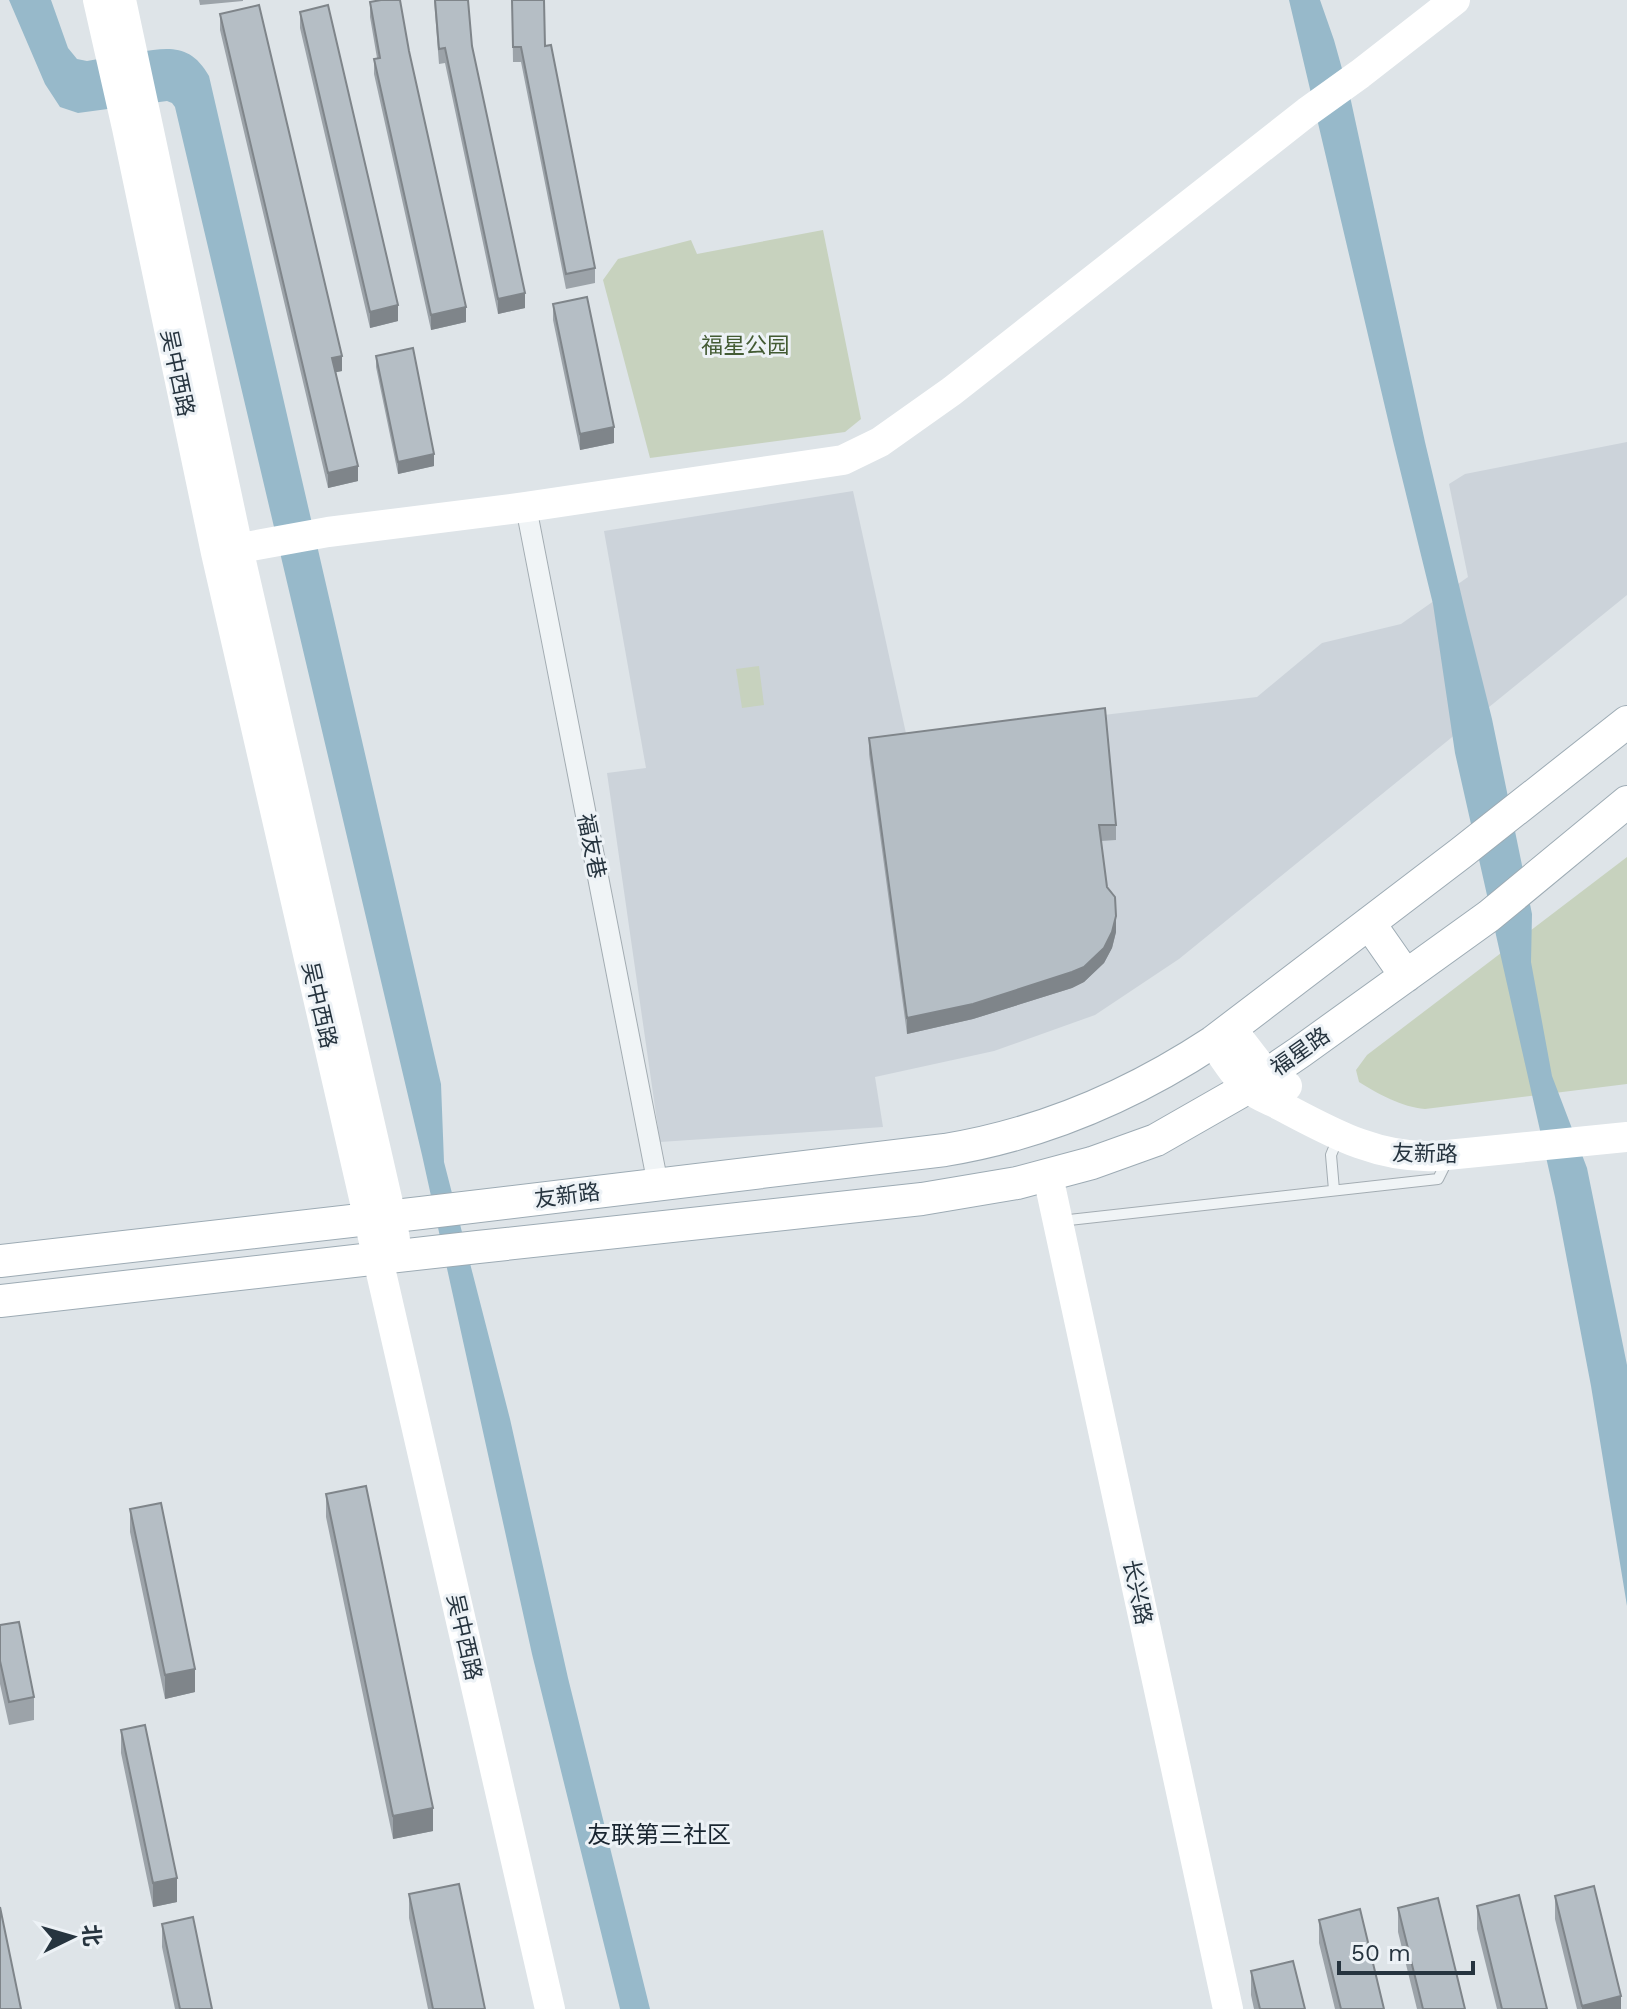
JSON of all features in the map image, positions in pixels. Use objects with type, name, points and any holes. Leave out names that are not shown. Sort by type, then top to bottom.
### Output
[{"type":"main road","name":"吴中西路","points":[[98,0],[118,41],[227,550],[394,1216],[550,2009]]},
{"type":"main road","name":"吴中西路","points":[[118,41],[121,0]]},
{"type":"main road","points":[[227,550],[328,532],[526,507],[843,460],[880,442],[952,391],[1307,112],[1455,0]]},
{"type":"main road","points":[[1222,1035],[1627,722]]},
{"type":"main road","name":"福星路","points":[[922,1199],[975,1192],[1048,1176],[1156,1140],[1257,1081],[1406,976],[1489,916],[1627,802]]},
{"type":"main road","points":[[1369,923],[1406,976]]},
{"type":"main road","name":"友新路","points":[[0,1261],[962,1147],[1067,1117],[1126,1092],[1178,1064],[1222,1035],[1257,1081],[1339,1135],[1391,1154],[1423,1157],[1450,1155],[1535,1138],[1594,1131],[1627,1137]]},
{"type":"main road","name":"友新路","points":[[1257,1081],[1397,1137],[1535,1138]]},
{"type":"main road","name":"友新路","points":[[1594,1131],[1627,1116]]},
{"type":"main road","name":"长兴路","points":[[1048,1176],[1228,2009]]},
{"type":"main road","name":"友新路","points":[[0,1301],[922,1199]]},
{"type":"main road","name":"吴中西路","points":[[400,1256],[569,2009]]},
{"type":"street","name":"福友巷","points":[[526,507],[658,1185]]},
{"type":"lane","points":[[1334,1190],[1331,1155],[1339,1135]]},
{"type":"lane","points":[[1058,1221],[1438,1179],[1450,1155]]},
{"type":"shaded area","points":[[1627,442],[1627,595],[1179,959],[1095,1015],[994,1051],[875,1077],[883,1127],[660,1142],[607,773],[646,768],[604,531],[853,491],[907,738],[1257,697],[1322,643],[1401,624],[1468,577],[1449,484],[1465,474]]},
{"type":"green space","name":"福星公园","points":[[823,230],[861,419],[845,432],[650,458],[603,280],[618,259],[691,240],[697,254]]},
{"type":"green space","points":[[759,666],[764,705],[742,708],[736,669]]},
{"type":"green space","points":[[1627,857],[1627,1084],[1425,1109],[1399,1103],[1359,1082],[1356,1070],[1367,1055]]},
{"type":"water","points":[[9,0],[51,0],[68,48],[77,59],[87,61],[150,50],[179,50],[195,58],[209,76],[441,1084],[444,1162],[510,1419],[568,1678],[650,2009],[620,2009],[532,1654],[422,1155],[175,107],[167,101],[78,113],[60,107],[45,84]]},
{"type":"water","points":[[1289,0],[1320,0],[1351,101],[1425,442],[1492,719],[1532,914],[1531,962],[1552,1076],[1587,1168],[1627,1365],[1627,1606],[1591,1386],[1555,1197],[1455,753],[1433,604]]},
{"type":"building","points":[[400,0],[466,307],[431,315],[374,59],[380,58],[370,2]]},
{"type":"building","points":[[435,0],[468,0],[472,46],[525,293],[498,299],[445,48],[439,49]]},
{"type":"building","points":[[512,0],[544,0],[545,46],[551,45],[595,268],[566,274],[521,47],[513,47]]},
{"type":"building","points":[[259,5],[342,356],[332,358],[358,466],[328,473],[220,14]]},
{"type":"building","points":[[328,5],[398,305],[370,312],[300,12]]},
{"type":"building","points":[[587,297],[614,427],[580,434],[553,304]]},
{"type":"building","points":[[413,348],[434,454],[398,462],[376,356]]},
{"type":"building","points":[[1105,708],[1116,825],[1099,825],[1107,887],[1115,897],[1116,916],[1104,948],[1084,967],[1072,972],[973,1004],[907,1018],[869,738]]},
{"type":"building","points":[[366,1486],[433,1808],[393,1816],[326,1494]]},
{"type":"building","points":[[161,1503],[195,1669],[165,1675],[130,1509]]},
{"type":"building","points":[[19,1622],[34,1697],[9,1702],[0,1661],[0,1625]]},
{"type":"building","points":[[145,1725],[177,1878],[153,1883],[121,1730]]},
{"type":"building","points":[[459,1884],[485,2009],[433,2009],[409,1894]]},
{"type":"building","points":[[1594,1886],[1621,1996],[1582,2006],[1555,1896]]},
{"type":"building","points":[[1519,1895],[1547,2009],[1502,2009],[1477,1906]]},
{"type":"building","points":[[1438,1898],[1465,2009],[1423,2009],[1398,1908]]},
{"type":"building","points":[[0,1907],[21,2009],[0,2009]]},
{"type":"building","points":[[1360,1909],[1384,2009],[1341,2009],[1319,1920]]},
{"type":"building","points":[[193,1917],[212,2009],[180,2009],[162,1924]]},
{"type":"building","points":[[1293,1961],[1305,2009],[1260,2009],[1251,1971]]},
{"type":"district","name":"友联第三社区","points":[[659,1835]]}]
